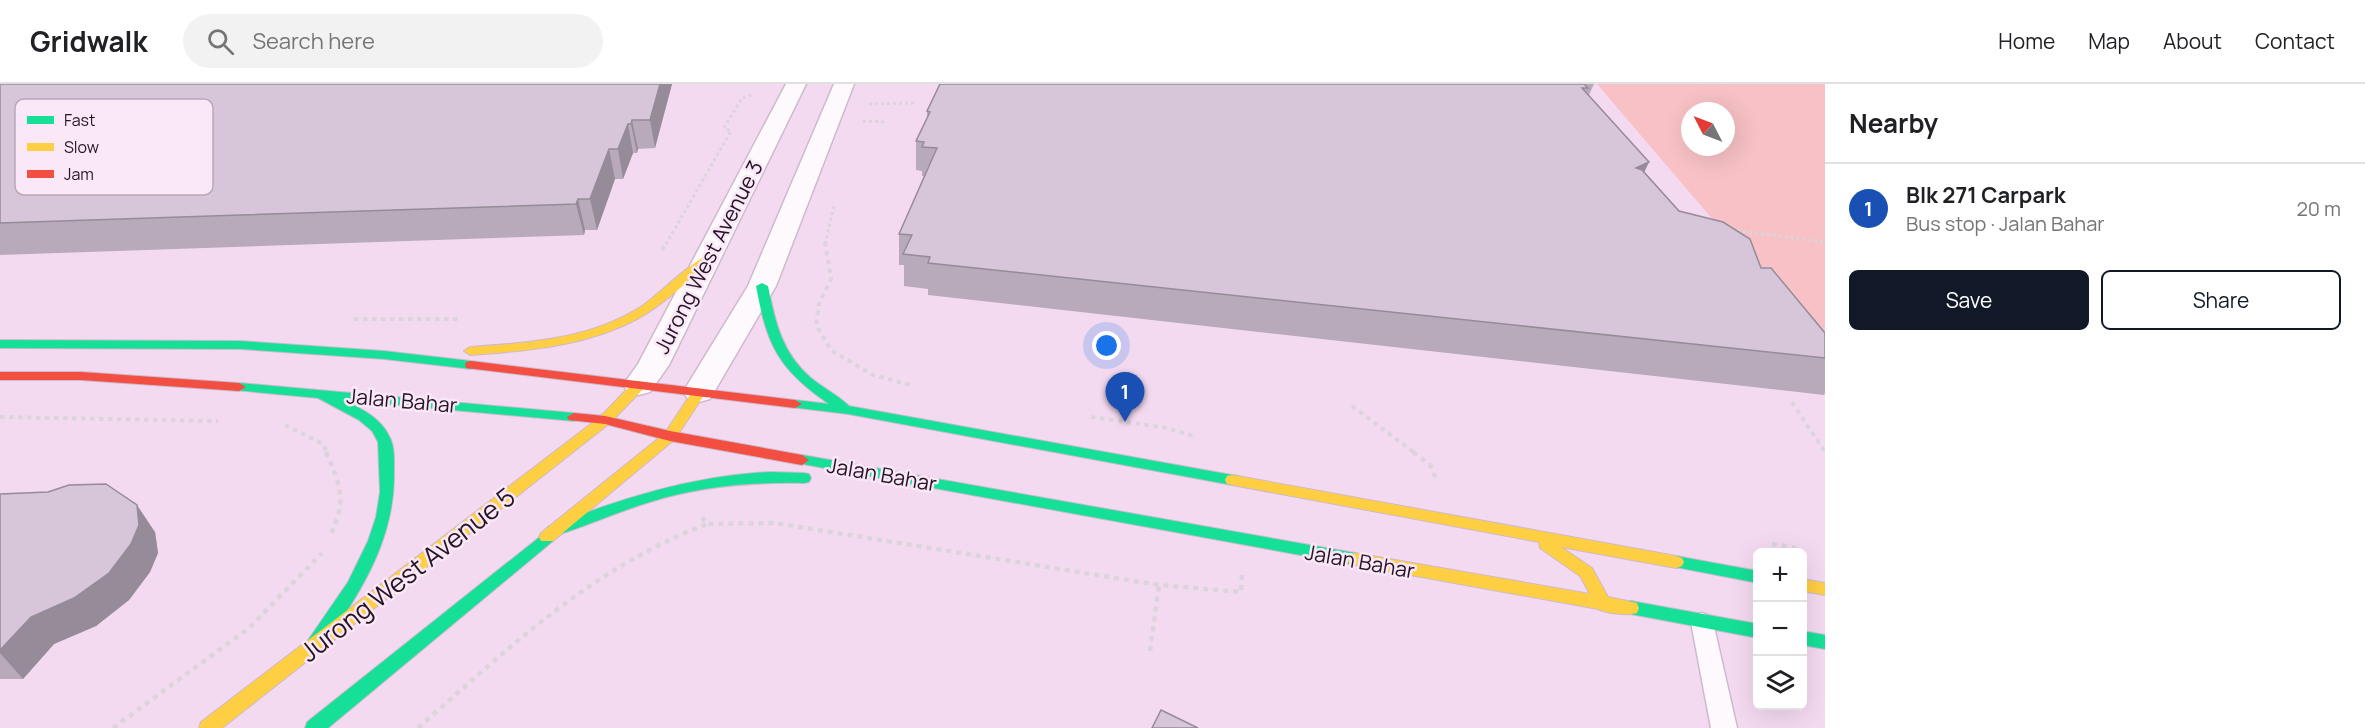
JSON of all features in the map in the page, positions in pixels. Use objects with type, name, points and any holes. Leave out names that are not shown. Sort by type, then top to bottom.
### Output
[{"type":"main road","points":[[384,355],[504,349],[559,340],[606,328],[634,315],[708,259]]},
{"type":"main road","points":[[762,286],[769,326],[786,365],[795,375],[848,410]]},
{"type":"main road","name":"Jalan Bahar","points":[[0,344],[240,345],[384,355],[848,410],[1753,576]]},
{"type":"main road","name":"Jalan Bahar","points":[[0,376],[81,376],[313,392],[605,420],[670,436],[1753,630]]},
{"type":"main road","name":"Jurong West Avenue 3","points":[[605,420],[639,385]]},
{"type":"main road","points":[[312,649],[354,589],[380,531],[390,478],[382,435],[356,412],[313,392]]},
{"type":"main road","points":[[314,728],[670,436],[699,392]]},
{"type":"main road","name":"Jurong West Avenue 5","points":[[208,728],[605,420]]},
{"type":"main road","points":[[553,531],[629,501],[688,484],[751,475],[935,484]]},
{"type":"main road","points":[[1538,538],[1586,572],[1604,605]]},
{"type":"main road","points":[[1807,586],[1825,589]]},
{"type":"main road","points":[[1807,639],[1825,642]]},
{"type":"street","name":"Jurong West Avenue 3","points":[[639,385],[653,365],[796,84]]},
{"type":"street","points":[[699,392],[762,286],[844,84]]},
{"type":"lane","points":[[1702,622],[1724,728]]},
{"type":"path","points":[[654,258],[675,232],[731,131],[724,128],[742,98],[754,94],[759,84]]},
{"type":"path","points":[[860,105],[916,104]]},
{"type":"path","points":[[870,121],[887,122]]},
{"type":"path","points":[[836,196],[825,242],[831,279],[819,304],[816,325],[832,351],[845,360],[873,375],[925,389]]},
{"type":"path","points":[[1730,230],[1825,242]]},
{"type":"path","points":[[344,319],[458,320]]},
{"type":"path","points":[[1792,402],[1825,452]]},
{"type":"path","points":[[1352,406],[1430,465],[1441,490]]},
{"type":"path","points":[[1084,416],[1167,428],[1201,438]]},
{"type":"path","points":[[0,417],[221,421]]},
{"type":"path","points":[[113,728],[249,628],[321,556],[340,514],[340,485],[322,444],[280,422]]},
{"type":"path","points":[[700,515],[707,524]]},
{"type":"path","points":[[418,728],[526,634],[588,586],[656,543],[707,524],[775,523],[1160,585],[1241,592],[1242,575],[1253,576]]},
{"type":"path","points":[[1769,544],[1796,548]]},
{"type":"path","points":[[1150,651],[1160,585]]},
{"type":"shaded area","points":[[1597,84],[1825,84],[1825,351]]},
{"type":"building","points":[[0,84],[660,84],[650,120],[632,120],[631,124],[628,124],[618,149],[609,149],[590,199],[578,199],[576,204],[0,223]]},
{"type":"building","points":[[940,84],[1584,84],[1588,88],[1582,88],[1649,162],[1636,168],[1642,170],[1679,211],[1723,222],[1750,239],[1761,268],[1771,268],[1825,333],[1825,358],[928,263],[930,257],[903,254],[912,235],[899,234],[937,148],[922,147],[924,142],[916,141]]},
{"type":"building","points":[[106,484],[137,505],[139,525],[131,544],[109,573],[74,598],[31,617],[0,650],[0,494],[48,492],[69,485]]},
{"type":"building","points":[[1161,710],[1198,728],[1152,728]]},
{"type":"traffic: fast","points":[[762,286],[772,329],[785,358],[808,382],[843,407]]},
{"type":"traffic: fast","points":[[0,344],[240,345],[384,355],[471,365]]},
{"type":"traffic: fast","points":[[239,387],[574,417]]},
{"type":"traffic: fast","points":[[311,649],[340,608],[366,564],[376,541],[387,492],[386,451],[382,435],[364,417],[325,398]]},
{"type":"traffic: fast","points":[[795,404],[848,410],[1232,480]]},
{"type":"traffic: fast","points":[[802,460],[1355,559]]},
{"type":"traffic: fast","points":[[553,531],[646,498],[706,483],[770,477],[804,478]]},
{"type":"traffic: fast","points":[[314,728],[547,537]]},
{"type":"traffic: fast","points":[[1676,562],[1753,576]]},
{"type":"traffic: fast","points":[[1631,608],[1753,630]]},
{"type":"traffic: fast","points":[[1807,639],[1825,642]]},
{"type":"traffic: slow","points":[[470,351],[554,342],[596,332],[635,315],[654,303],[707,259]]},
{"type":"traffic: slow","points":[[208,728],[605,420],[639,385]]},
{"type":"traffic: slow","points":[[547,537],[670,436],[699,392]]},
{"type":"traffic: slow","points":[[1232,480],[1676,562]]},
{"type":"traffic: slow","points":[[1546,544],[1586,572],[1604,605]]},
{"type":"traffic: slow","points":[[1355,559],[1631,608]]},
{"type":"traffic: slow","points":[[1807,586],[1825,589]]},
{"type":"traffic: jam","points":[[471,365],[795,404]]},
{"type":"traffic: jam","points":[[0,376],[81,376],[239,387]]},
{"type":"traffic: jam","points":[[574,417],[605,420],[670,436],[802,460]]},
{"type":"place","name":"Blk 271 Carpark","points":[[1125,422]]}]
